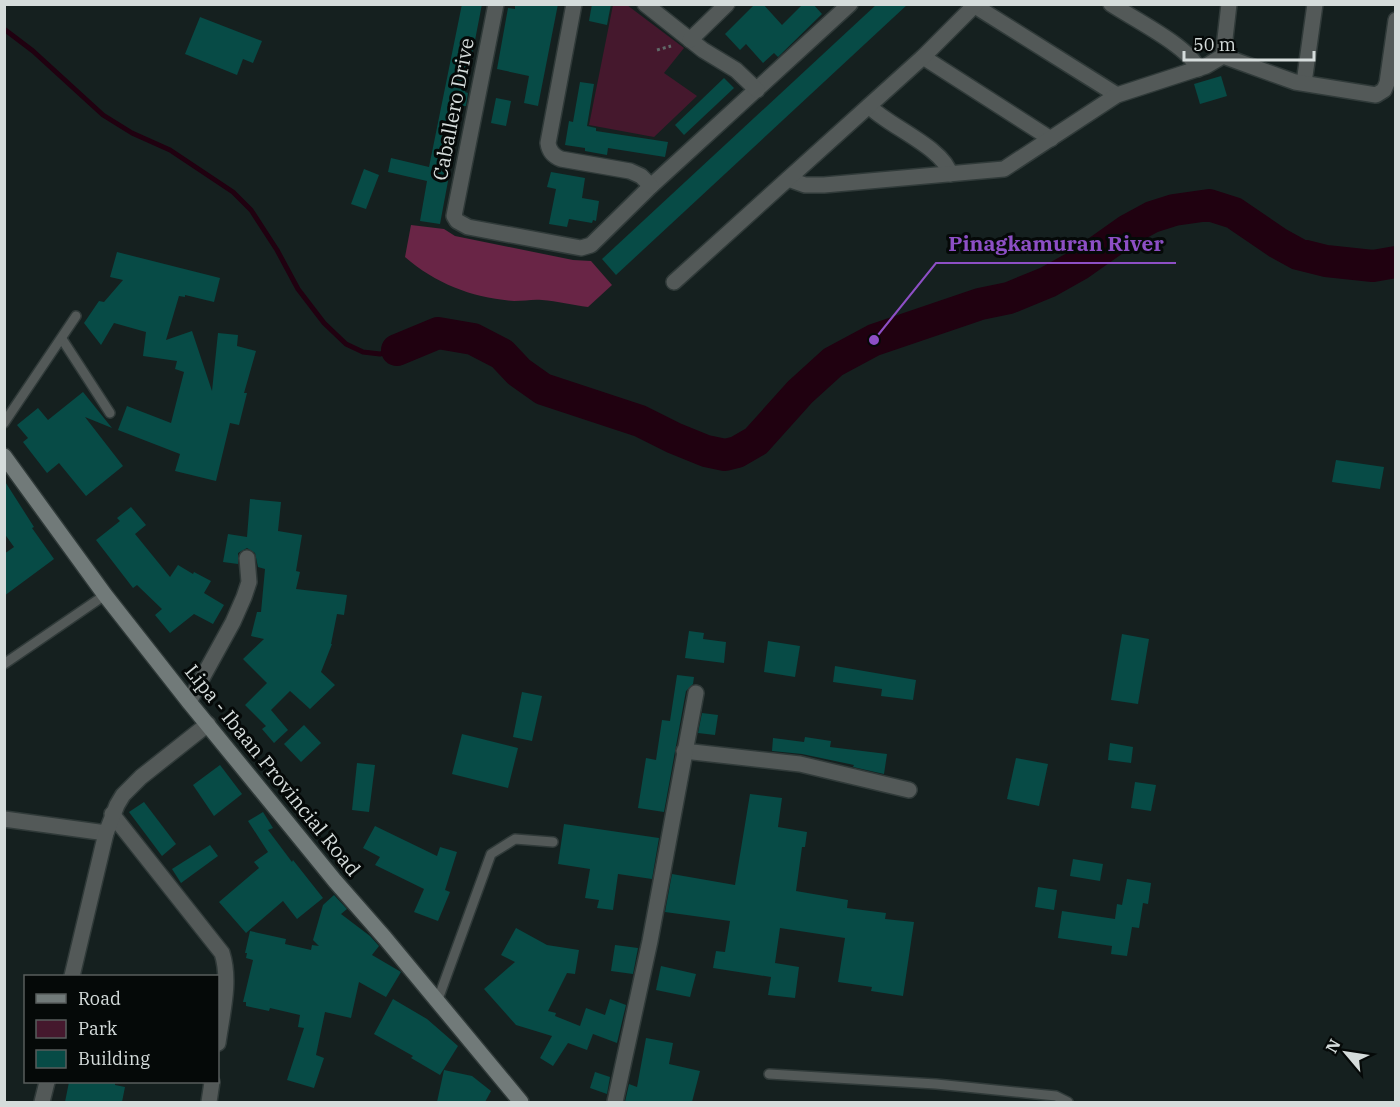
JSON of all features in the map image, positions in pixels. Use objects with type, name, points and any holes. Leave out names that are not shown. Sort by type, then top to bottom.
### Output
[{"type":"main road","name":"Lipa - Ibaan Provincial Road","points":[[4,456],[105,595],[189,702],[521,1102]]},
{"type":"street","name":"Caballero Drive","points":[[496,4],[454,210],[457,221],[468,227],[575,247],[586,247],[651,186]]},
{"type":"street","points":[[574,4],[548,143],[549,148],[556,157],[561,159],[630,171],[641,176],[651,186],[850,4]]},
{"type":"street","points":[[645,4],[690,40],[736,70],[757,90]]},
{"type":"street","points":[[690,40],[727,4]]},
{"type":"street","points":[[1111,4],[1183,50],[1195,61],[1198,69]]},
{"type":"street","points":[[788,179],[805,185],[824,185],[1004,169],[1117,95],[1219,60],[1223,56],[1229,4]]},
{"type":"street","points":[[1304,83],[1315,4]]},
{"type":"street","points":[[675,282],[869,106],[976,5],[1117,95]]},
{"type":"street","points":[[1223,56],[1284,79],[1366,94],[1380,94],[1387,83],[1395,20]]},
{"type":"street","points":[[922,57],[1051,140]]},
{"type":"street","points":[[869,106],[937,155],[950,174]]},
{"type":"street","points":[[189,702],[234,622],[244,597],[249,582],[246,558]]},
{"type":"street","points":[[615,1102],[650,941],[696,693]]},
{"type":"street","points":[[72,975],[112,814],[123,795],[132,786],[208,724]]},
{"type":"street","points":[[684,751],[800,764],[909,790]]},
{"type":"street","points":[[112,814],[222,953],[226,968],[226,986],[219,1035]]},
{"type":"street","points":[[4,819],[106,833]]},
{"type":"street","points":[[42,1102],[47,1083]]},
{"type":"street","points":[[209,1102],[212,1083]]},
{"type":"lane","points":[[4,423],[76,316]]},
{"type":"lane","points":[[62,339],[110,413]]},
{"type":"lane","points":[[4,664],[105,595]]},
{"type":"lane","points":[[437,1002],[491,854],[515,839],[553,842]]},
{"type":"lane","points":[[769,1074],[947,1085],[1056,1096],[1068,1102]]},
{"type":"green space","points":[[613,5],[627,5],[684,48],[664,73],[697,96],[654,137],[589,125]]},
{"type":"shaded area","points":[[411,225],[444,229],[455,236],[573,260],[591,261],[612,285],[588,307],[542,300],[514,301],[470,293],[429,275],[405,257]]},
{"type":"building","points":[[462,4],[482,4],[465,92],[468,93],[466,106],[462,106],[440,224],[420,221],[427,181],[388,172],[391,158],[429,167]]},
{"type":"building","points":[[515,4],[558,4],[538,106],[524,103],[529,76],[497,69],[508,8],[515,9]]},
{"type":"building","points":[[592,4],[611,4],[607,25],[589,21]]},
{"type":"building","points":[[755,4],[763,4],[782,25],[803,4],[813,4],[822,14],[778,57],[774,53],[763,63],[746,44],[740,50],[725,34]]},
{"type":"building","points":[[877,4],[908,4],[616,275],[602,259]]},
{"type":"building","points":[[200,17],[262,41],[253,63],[243,59],[237,75],[185,54]]},
{"type":"building","points":[[1221,76],[1227,96],[1200,104],[1194,84]]},
{"type":"building","points":[[724,78],[734,88],[684,135],[675,125]]},
{"type":"building","points":[[580,82],[594,84],[587,126],[596,128],[596,131],[668,142],[665,157],[608,148],[607,155],[565,145],[569,121],[573,122]]},
{"type":"building","points":[[496,98],[511,101],[506,126],[491,123]]},
{"type":"building","points":[[364,169],[379,175],[366,209],[351,204]]},
{"type":"building","points":[[551,172],[585,178],[582,198],[599,201],[596,221],[593,220],[592,223],[569,219],[567,227],[549,224],[556,189],[547,187]]},
{"type":"building","points":[[117,252],[220,278],[214,302],[185,295],[185,297],[179,296],[166,340],[192,331],[212,391],[218,333],[238,335],[237,346],[256,351],[244,393],[247,393],[239,425],[230,423],[216,481],[175,471],[180,454],[118,430],[127,406],[171,423],[184,372],[175,369],[177,361],[143,356],[146,332],[114,323],[101,345],[84,323],[99,301],[104,302],[123,280],[110,277]]},
{"type":"building","points":[[83,392],[112,428],[85,417],[123,466],[86,496],[59,463],[47,473],[23,442],[28,438],[17,425],[38,408],[48,420]]},
{"type":"building","points":[[1336,460],[1384,467],[1380,489],[1332,482]]},
{"type":"building","points":[[4,480],[34,527],[32,528],[54,559],[4,596],[4,554],[14,547],[4,533]]},
{"type":"building","points":[[250,499],[281,502],[278,531],[302,535],[296,571],[300,572],[296,589],[347,595],[344,615],[337,614],[332,644],[321,672],[335,685],[310,709],[290,691],[271,710],[288,730],[274,743],[262,729],[266,726],[245,705],[267,683],[243,659],[264,639],[251,636],[257,612],[261,612],[265,569],[258,567],[255,553],[247,548],[238,553],[238,564],[223,562],[228,534],[247,537]]},
{"type":"building","points":[[131,507],[146,525],[135,534],[170,577],[178,565],[211,581],[204,593],[224,605],[213,624],[194,614],[170,633],[155,615],[162,609],[137,585],[133,588],[96,540],[120,521],[117,518]]},
{"type":"building","points":[[689,631],[704,633],[703,639],[726,642],[724,663],[685,658]]},
{"type":"building","points":[[1122,634],[1149,639],[1138,704],[1111,700]]},
{"type":"building","points":[[768,641],[800,646],[795,677],[764,672]]},
{"type":"building","points":[[835,666],[916,680],[913,700],[881,696],[882,689],[833,682]]},
{"type":"building","points":[[677,675],[694,677],[693,684],[686,691],[664,812],[638,808],[646,758],[656,760],[662,720],[670,721]]},
{"type":"building","points":[[522,692],[542,696],[532,741],[513,737]]},
{"type":"building","points":[[702,713],[718,715],[715,735],[698,733]]},
{"type":"building","points":[[304,725],[321,743],[301,762],[284,744]]},
{"type":"building","points":[[462,734],[518,748],[508,788],[452,774]]},
{"type":"building","points":[[805,737],[831,741],[830,747],[887,754],[884,774],[802,754],[772,751],[773,738],[804,742]]},
{"type":"building","points":[[1110,743],[1133,747],[1131,763],[1108,760]]},
{"type":"building","points":[[1016,758],[1048,764],[1039,806],[1007,799]]},
{"type":"building","points":[[357,763],[375,765],[369,812],[352,810]]},
{"type":"building","points":[[220,765],[242,794],[214,816],[193,785]]},
{"type":"building","points":[[1135,782],[1156,785],[1151,811],[1131,808]]},
{"type":"building","points":[[750,794],[782,798],[778,827],[807,832],[805,847],[802,847],[796,891],[848,900],[847,908],[886,913],[885,919],[914,922],[903,996],[871,991],[872,987],[838,982],[845,938],[780,928],[775,963],[799,967],[795,998],[768,995],[771,977],[713,968],[716,951],[725,952],[730,921],[665,912],[672,874],[735,885]]},
{"type":"building","points":[[144,802],[176,844],[162,856],[129,812]]},
{"type":"building","points":[[263,812],[273,828],[268,830],[323,898],[297,919],[283,901],[246,933],[219,902],[259,868],[254,862],[268,852],[248,821]]},
{"type":"building","points":[[564,824],[659,838],[652,879],[618,874],[613,910],[597,908],[599,900],[585,898],[590,869],[558,864]]},
{"type":"building","points":[[375,826],[437,856],[440,847],[457,852],[445,890],[450,892],[438,921],[414,912],[424,889],[375,865],[380,857],[363,848]]},
{"type":"building","points":[[210,845],[218,856],[181,883],[172,869]]},
{"type":"building","points":[[1073,859],[1103,864],[1100,881],[1070,876]]},
{"type":"building","points":[[1127,879],[1151,883],[1148,904],[1143,903],[1139,928],[1132,927],[1127,956],[1111,954],[1112,946],[1058,938],[1062,911],[1115,919],[1117,904],[1122,905]]},
{"type":"building","points":[[1038,887],[1057,890],[1054,910],[1035,907]]},
{"type":"building","points":[[334,895],[347,909],[341,914],[370,936],[379,946],[372,955],[401,972],[386,997],[359,982],[351,1018],[325,1012],[316,1055],[324,1058],[314,1088],[287,1080],[304,1028],[298,1027],[300,1015],[270,1008],[269,1011],[246,1006],[246,1002],[243,1002],[253,960],[246,958],[247,953],[245,953],[250,931],[286,939],[285,944],[311,950],[312,945],[319,946],[313,940],[323,905]]},
{"type":"building","points":[[516,928],[547,945],[579,950],[575,974],[567,973],[548,1011],[580,1026],[586,1008],[605,1015],[610,999],[626,1005],[617,1043],[593,1034],[587,1050],[568,1043],[553,1066],[540,1058],[552,1036],[516,1025],[484,989],[515,962],[501,955]]},
{"type":"building","points":[[615,945],[638,948],[633,974],[611,971]]},
{"type":"building","points":[[661,966],[696,974],[690,997],[656,990]]},
{"type":"building","points":[[393,999],[427,1019],[458,1046],[440,1075],[411,1058],[413,1056],[374,1034]]},
{"type":"building","points":[[646,1038],[673,1043],[669,1064],[700,1071],[692,1102],[625,1102],[629,1084],[637,1087]]},
{"type":"building","points":[[444,1070],[472,1076],[491,1091],[485,1102],[437,1102]]},
{"type":"building","points":[[595,1072],[610,1077],[607,1094],[590,1088]]},
{"type":"building","points":[[69,1083],[115,1083],[115,1085],[125,1087],[122,1102],[65,1102]]},
{"type":"waterway","points":[[4,29],[33,51],[103,115],[132,133],[170,150],[233,192],[251,210],[277,250],[298,289],[324,323],[346,344],[363,352],[380,354],[397,350]]},
{"type":"waterway","points":[[397,350],[438,333],[473,339],[502,354],[519,372],[543,389],[640,421],[706,451],[725,455],[737,452],[756,441],[800,392],[833,362],[874,340],[980,304],[1009,298],[1048,282],[1080,264],[1128,230],[1152,217],[1174,210],[1209,205],[1234,213],[1298,254],[1326,261],[1373,266],[1396,262]]},
{"type":"place","name":"Pinagkamuran River","points":[[874,340]]}]
